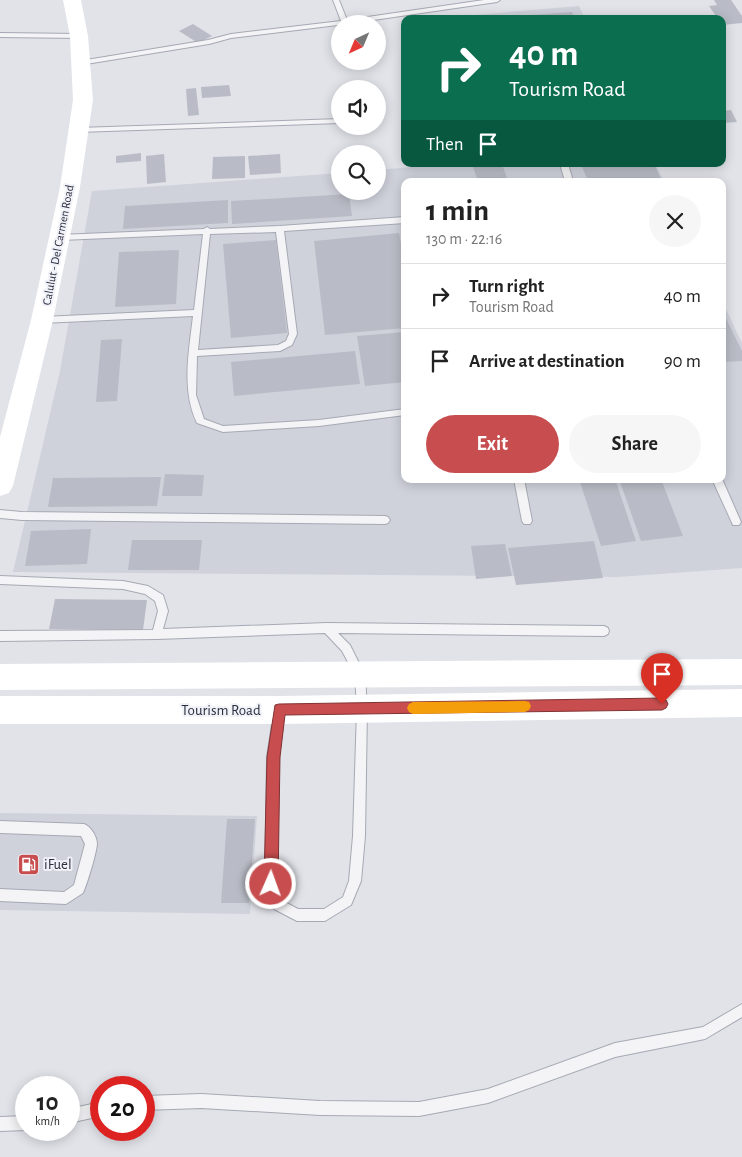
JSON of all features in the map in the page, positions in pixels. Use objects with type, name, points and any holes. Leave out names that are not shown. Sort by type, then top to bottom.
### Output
[{"type":"main road","name":"Calulut - Del Carmen Road","points":[[0,486],[61,237],[83,100],[79,36],[72,0]]},
{"type":"main road","points":[[0,677],[742,672]]},
{"type":"main road","name":"Tourism Road","points":[[0,710],[279,710],[742,703]]},
{"type":"lane","points":[[336,0],[342,15]]},
{"type":"lane","points":[[386,16],[496,0]]},
{"type":"lane","points":[[80,63],[209,42],[231,36],[331,24]]},
{"type":"lane","points":[[0,35],[79,36]]},
{"type":"lane","points":[[78,130],[331,121]]},
{"type":"lane","points":[[61,237],[207,230],[280,229],[401,220]]},
{"type":"lane","points":[[193,353],[280,348],[289,343],[293,334],[280,229]]},
{"type":"lane","points":[[207,230],[193,353],[192,395],[200,421],[223,429],[319,423],[401,413]]},
{"type":"lane","points":[[42,320],[197,313]]},
{"type":"lane","points":[[520,483],[527,521]]},
{"type":"lane","points":[[720,483],[736,522]]},
{"type":"lane","points":[[0,514],[22,516],[385,520]]},
{"type":"lane","points":[[0,580],[123,585],[148,590],[159,598],[163,611],[157,634]]},
{"type":"lane","points":[[279,710],[273,757],[271,884],[278,904],[297,915],[325,915],[347,901],[355,881],[362,709],[360,675],[346,648],[327,628]]},
{"type":"lane","points":[[0,636],[157,634],[327,628],[604,631]]},
{"type":"lane","points":[[0,827],[84,830],[89,836],[91,844],[79,889],[73,895],[66,898],[0,895]]},
{"type":"lane","points":[[155,1103],[201,1101],[320,1108],[419,1109],[488,1096],[615,1050],[705,1033],[742,1010]]},
{"type":"lane","points":[[0,1124],[15,1123]]},
{"type":"shaded area","points":[[579,6],[583,15],[474,15]]},
{"type":"shaded area","points":[[412,167],[657,167],[662,178],[401,178],[401,483],[726,483],[726,309],[742,343],[742,568],[618,577],[13,572],[60,371],[92,191],[331,174],[331,200],[386,200],[386,169]]},
{"type":"shaded area","points":[[0,813],[257,816],[250,914],[0,910]]},
{"type":"building","points":[[714,0],[731,0],[742,16],[742,23],[726,25],[726,15],[715,15],[709,6],[717,5]]},
{"type":"building","points":[[572,12],[573,15],[531,15]]},
{"type":"building","points":[[193,24],[212,36],[198,43],[179,31]]},
{"type":"building","points":[[229,85],[231,96],[202,98],[201,87]]},
{"type":"building","points":[[196,88],[199,115],[188,116],[186,89]]},
{"type":"building","points":[[731,110],[737,122],[726,123],[726,111]]},
{"type":"building","points":[[141,153],[141,161],[116,163],[116,156]]},
{"type":"building","points":[[164,154],[166,182],[147,184],[146,156]]},
{"type":"building","points":[[280,154],[281,173],[250,175],[248,156]]},
{"type":"building","points":[[245,156],[245,178],[212,179],[213,157]]},
{"type":"building","points":[[473,167],[503,167],[507,178],[477,178]]},
{"type":"building","points":[[582,167],[655,167],[661,178],[587,178]]},
{"type":"building","points":[[331,195],[331,200],[350,200],[352,216],[232,224],[231,201]]},
{"type":"building","points":[[228,200],[228,223],[123,229],[125,206]]},
{"type":"building","points":[[399,233],[401,244],[401,328],[325,335],[314,241]]},
{"type":"building","points":[[276,240],[287,333],[231,338],[223,244]]},
{"type":"building","points":[[179,250],[176,304],[115,307],[119,252]]},
{"type":"building","points":[[726,318],[742,351],[742,361],[726,362]]},
{"type":"building","points":[[401,332],[401,382],[365,386],[357,336]]},
{"type":"building","points":[[122,339],[117,401],[96,402],[101,340]]},
{"type":"building","points":[[355,351],[360,384],[234,396],[231,362]]},
{"type":"building","points":[[165,474],[204,475],[202,496],[162,496]]},
{"type":"building","points":[[161,477],[157,506],[48,507],[53,478]]},
{"type":"building","points":[[580,483],[616,483],[636,541],[601,546]]},
{"type":"building","points":[[620,483],[663,483],[683,536],[641,541]]},
{"type":"building","points":[[91,529],[87,564],[25,566],[31,531]]},
{"type":"building","points":[[132,540],[202,540],[199,570],[128,570]]},
{"type":"building","points":[[594,541],[603,578],[516,585],[508,548]]},
{"type":"building","points":[[505,544],[512,576],[476,579],[471,546]]},
{"type":"building","points":[[55,599],[147,600],[143,630],[49,629]]},
{"type":"building","points":[[227,819],[255,819],[249,903],[221,903]]},
{"type":"slow traffic","points":[[413,708],[525,706]]},
{"type":"place","name":"iFuel","points":[[28,864]]},
{"type":"route","points":[[271,884],[273,757],[279,710],[662,704]]}]
